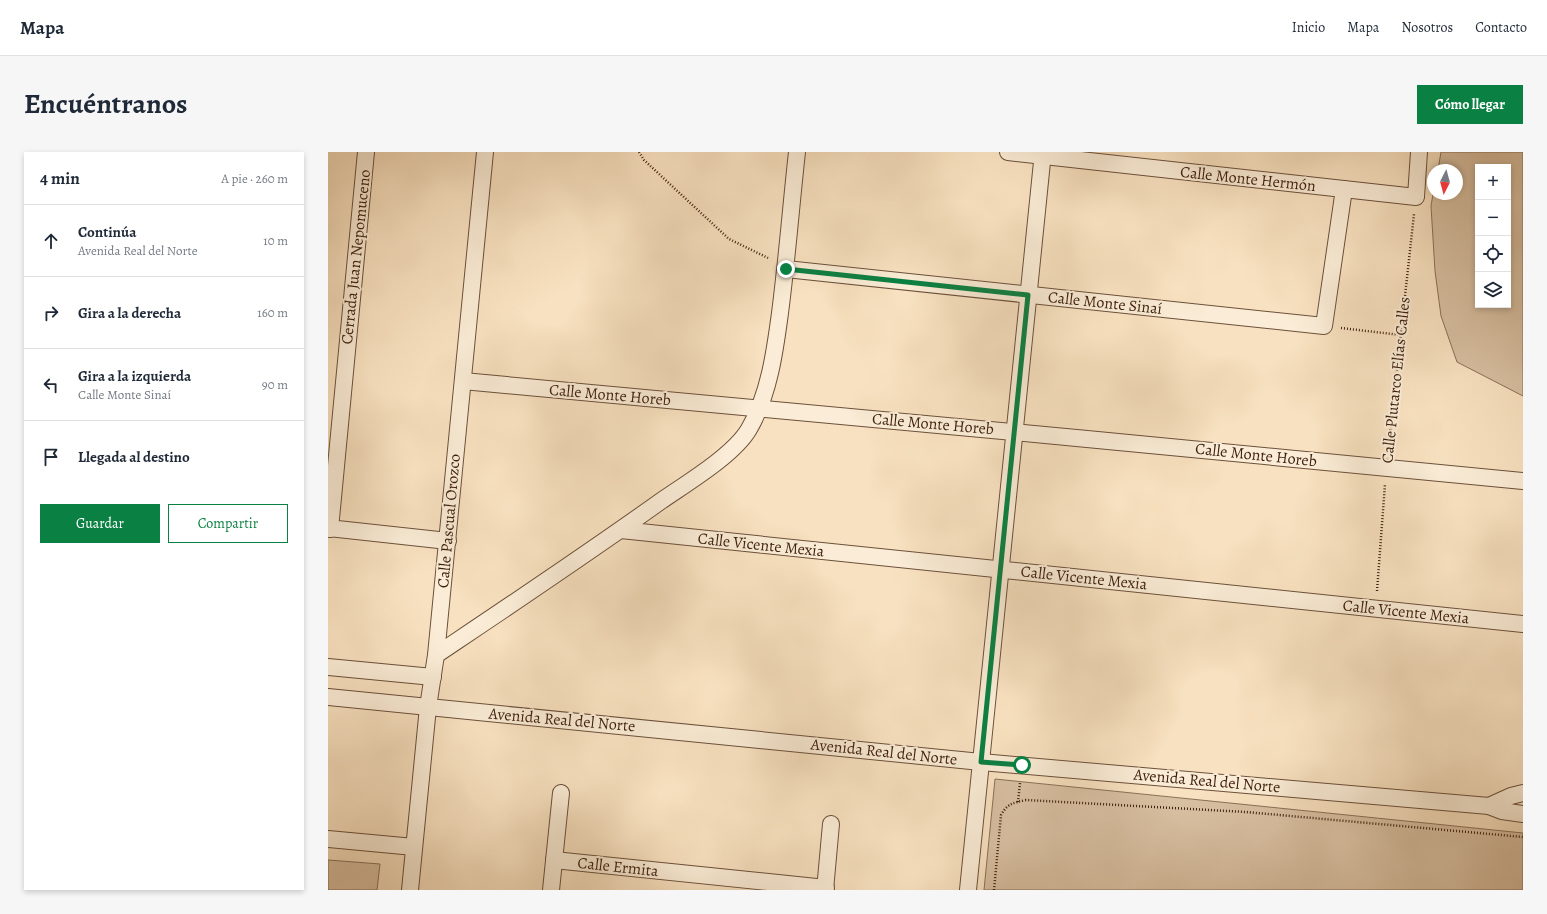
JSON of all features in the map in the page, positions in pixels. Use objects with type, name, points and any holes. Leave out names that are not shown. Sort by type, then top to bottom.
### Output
[{"type":"street","name":"Cerrada Juan Nepomuceno","points":[[329,529],[366,152]]},
{"type":"street","name":"Calle Pascual Orozco","points":[[410,890],[428,707],[436,655],[448,541],[462,381],[485,152]]},
{"type":"street","points":[[436,655],[621,530],[709,468],[734,448],[749,430],[765,390],[772,364],[786,269],[797,152]]},
{"type":"street","name":"Calle Monte Hermón","points":[[1008,152],[1043,154],[1416,197]]},
{"type":"street","points":[[1416,197],[1419,152]]},
{"type":"street","points":[[968,890],[1043,154]]},
{"type":"street","points":[[1324,326],[1344,189]]},
{"type":"street","name":"Calle Monte Sinaí","points":[[786,269],[1324,326]]},
{"type":"street","name":"Calle Monte Horeb","points":[[462,381],[758,410],[1015,431],[1523,481]]},
{"type":"street","points":[[329,529],[448,541]]},
{"type":"street","name":"Calle Vicente Mexia","points":[[621,530],[1523,624]]},
{"type":"street","points":[[328,667],[433,677]]},
{"type":"street","name":"Avenida Real del Norte","points":[[328,697],[981,762],[1489,806],[1502,811],[1523,814]]},
{"type":"street","name":"Avenida Real del Norte","points":[[1489,806],[1523,792]]},
{"type":"street","points":[[551,890],[560,793]]},
{"type":"street","points":[[826,889],[831,824]]},
{"type":"street","points":[[328,839],[414,847]]},
{"type":"street","name":"Calle Ermita","points":[[554,860],[826,889]]},
{"type":"path","points":[[639,152],[644,160],[729,239],[772,260],[786,269]]},
{"type":"path","name":"Calle Plutarco Elías Calles","points":[[1375,609],[1387,467],[1416,197]]},
{"type":"path","points":[[1324,326],[1401,335]]},
{"type":"path","points":[[994,890],[1001,815],[1004,809],[1012,803],[1026,800],[1246,812],[1523,837]]},
{"type":"shaded area","points":[[1441,152],[1523,152],[1523,396],[1457,362],[1441,316],[1435,271],[1431,206],[1432,200],[1463,200],[1463,164],[1439,164]]},
{"type":"shaded area","points":[[995,779],[1523,833],[1523,890],[984,890]]},
{"type":"shaded area","points":[[328,860],[380,864],[377,890],[328,890]]},
{"type":"route","points":[[786,269],[1028,295],[981,762],[1022,765]]}]
